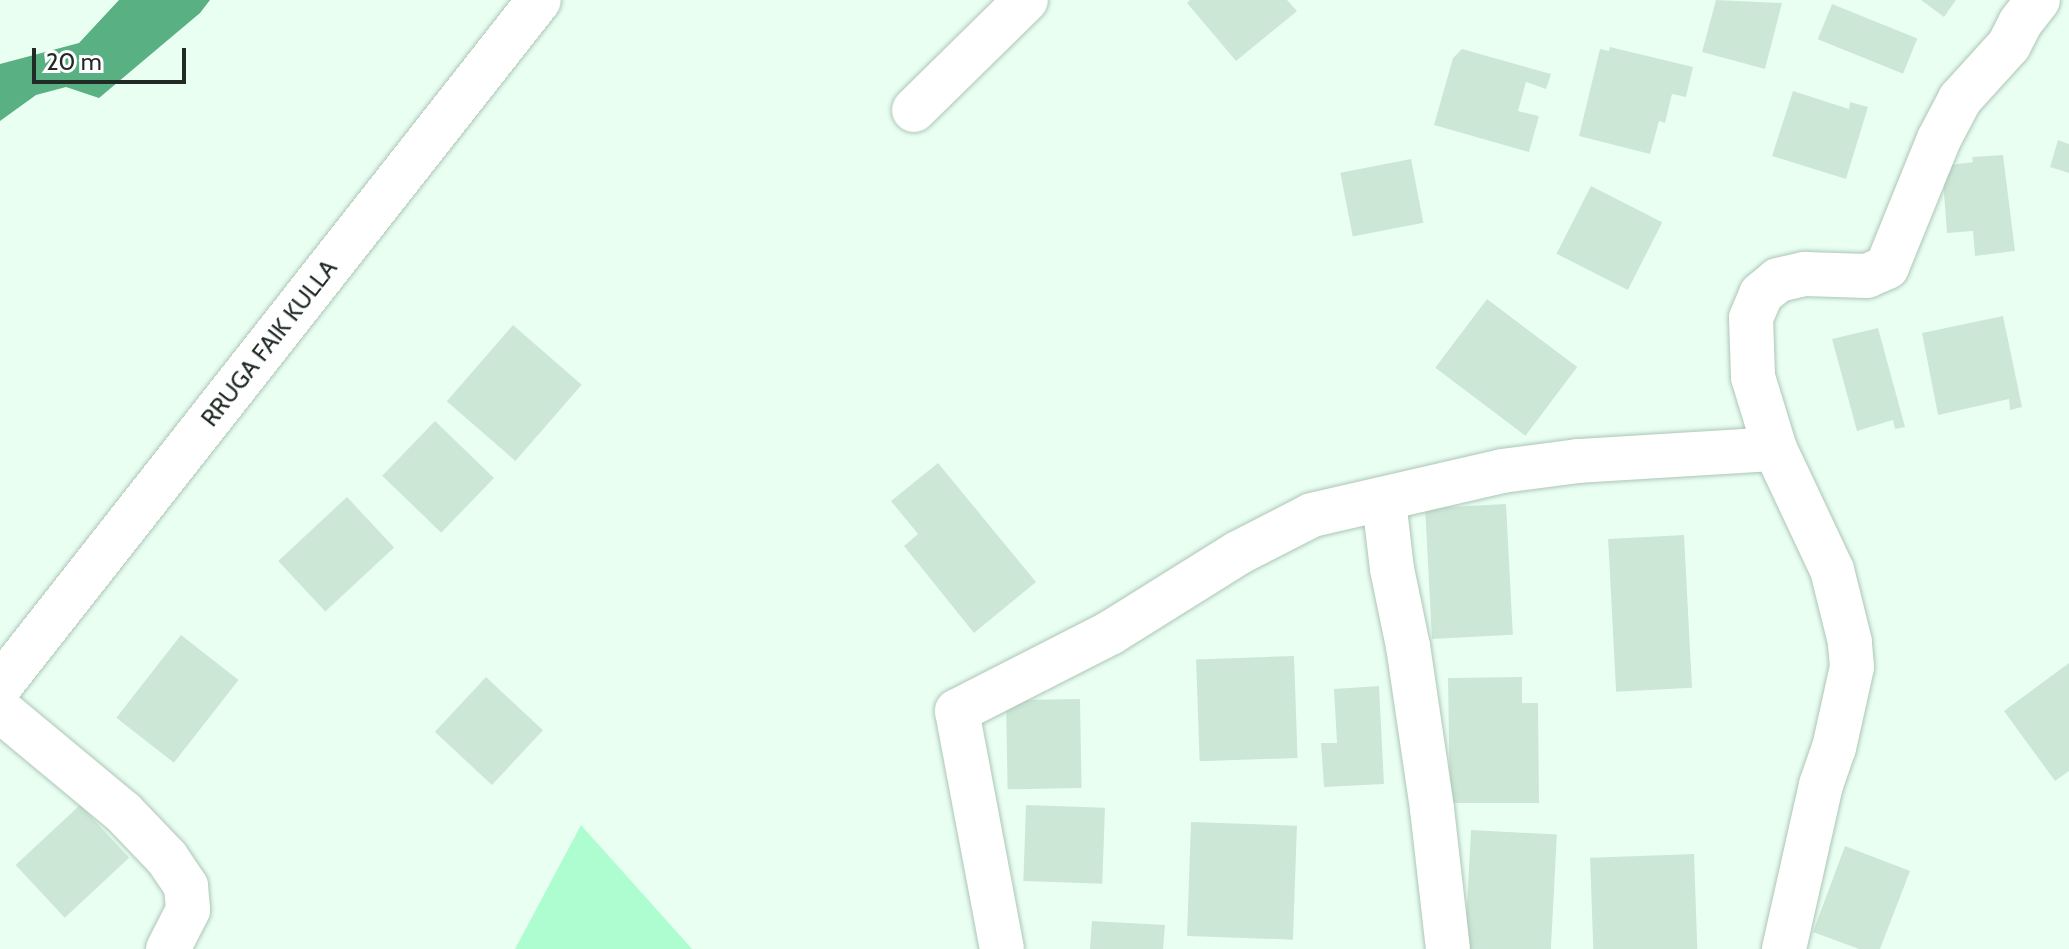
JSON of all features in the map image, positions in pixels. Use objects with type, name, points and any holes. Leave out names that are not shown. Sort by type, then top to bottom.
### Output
[{"type":"street","name":"RRUGA FAIK KULLA","points":[[0,686],[539,0]]},
{"type":"street","points":[[914,110],[1026,0]]},
{"type":"street","points":[[1784,949],[1852,667],[1845,619],[1832,570],[1775,449],[1753,377],[1751,318],[1761,294],[1778,280],[1805,274],[1867,276],[1887,267],[1939,139],[1960,99],[2009,45],[2020,23],[2038,0]]},
{"type":"street","points":[[1002,949],[957,711],[1110,633],[1238,553],[1312,515],[1384,501],[1502,471],[1775,449]]},
{"type":"street","points":[[1384,501],[1392,569],[1408,646],[1432,809],[1448,949]]},
{"type":"street","points":[[0,710],[123,812],[180,876],[186,886],[188,910],[168,949]]},
{"type":"shaded area","points":[[119,0],[210,0],[200,13],[99,98],[66,87],[36,95],[0,121],[0,64],[79,43]]},
{"type":"shaded area","points":[[581,825],[692,949],[515,949]]},
{"type":"building","points":[[1190,0],[1287,0],[1297,11],[1236,61],[1187,3]]},
{"type":"building","points":[[1716,0],[1782,3],[1765,69],[1702,52]]},
{"type":"building","points":[[1921,0],[1956,0],[1944,17]]},
{"type":"building","points":[[1832,4],[1917,38],[1903,74],[1818,39]]},
{"type":"building","points":[[1610,47],[1693,67],[1686,97],[1672,94],[1665,123],[1659,121],[1650,154],[1579,136],[1600,49],[1609,51]]},
{"type":"building","points":[[1462,49],[1551,74],[1546,89],[1526,82],[1518,111],[1539,116],[1529,152],[1434,125],[1453,58]]},
{"type":"building","points":[[1793,91],[1849,109],[1850,102],[1868,107],[1846,179],[1772,156]]},
{"type":"building","points":[[2058,140],[2069,144],[2069,173],[2050,167]]},
{"type":"building","points":[[2003,155],[2015,251],[1975,256],[1973,231],[1947,233],[1942,166],[1973,162],[1972,157]]},
{"type":"building","points":[[1411,159],[1423,223],[1353,237],[1340,173]]},
{"type":"building","points":[[1591,186],[1662,222],[1628,290],[1556,254]]},
{"type":"building","points":[[1487,299],[1577,367],[1525,436],[1435,368]]},
{"type":"building","points":[[2003,316],[2022,407],[2010,410],[2009,399],[1938,415],[1922,333]]},
{"type":"building","points":[[513,325],[582,385],[515,461],[447,401]]},
{"type":"building","points":[[1878,328],[1905,427],[1895,429],[1893,420],[1857,431],[1832,339]]},
{"type":"building","points":[[435,421],[494,478],[441,533],[382,476]]},
{"type":"building","points":[[938,463],[1036,582],[974,633],[904,546],[918,534],[891,501]]},
{"type":"building","points":[[347,497],[394,547],[325,612],[278,561]]},
{"type":"building","points":[[1506,504],[1513,635],[1432,639],[1425,508]]},
{"type":"building","points":[[1684,535],[1692,688],[1616,692],[1608,539]]},
{"type":"building","points":[[181,635],[239,680],[174,763],[116,718]]},
{"type":"building","points":[[1294,656],[1298,758],[1200,761],[1196,659]]},
{"type":"building","points":[[2069,663],[2069,771],[2055,781],[2004,711]]},
{"type":"building","points":[[486,677],[543,730],[492,785],[435,732]]},
{"type":"building","points":[[1522,677],[1522,703],[1538,703],[1539,803],[1450,803],[1448,678]]},
{"type":"building","points":[[1379,686],[1384,784],[1324,787],[1321,743],[1337,743],[1334,689]]},
{"type":"building","points":[[1080,699],[1082,788],[1008,789],[1006,700]]},
{"type":"building","points":[[80,805],[129,858],[65,918],[16,865]]},
{"type":"building","points":[[1026,805],[1105,808],[1102,884],[1023,881]]},
{"type":"building","points":[[1191,822],[1297,826],[1293,940],[1187,936]]},
{"type":"building","points":[[1471,830],[1557,835],[1551,949],[1465,949]]},
{"type":"building","points":[[1845,846],[1910,871],[1880,949],[1859,949],[1813,932]]},
{"type":"building","points":[[1694,854],[1697,949],[1593,949],[1590,858]]},
{"type":"building","points":[[1092,921],[1165,925],[1163,949],[1090,949]]}]
